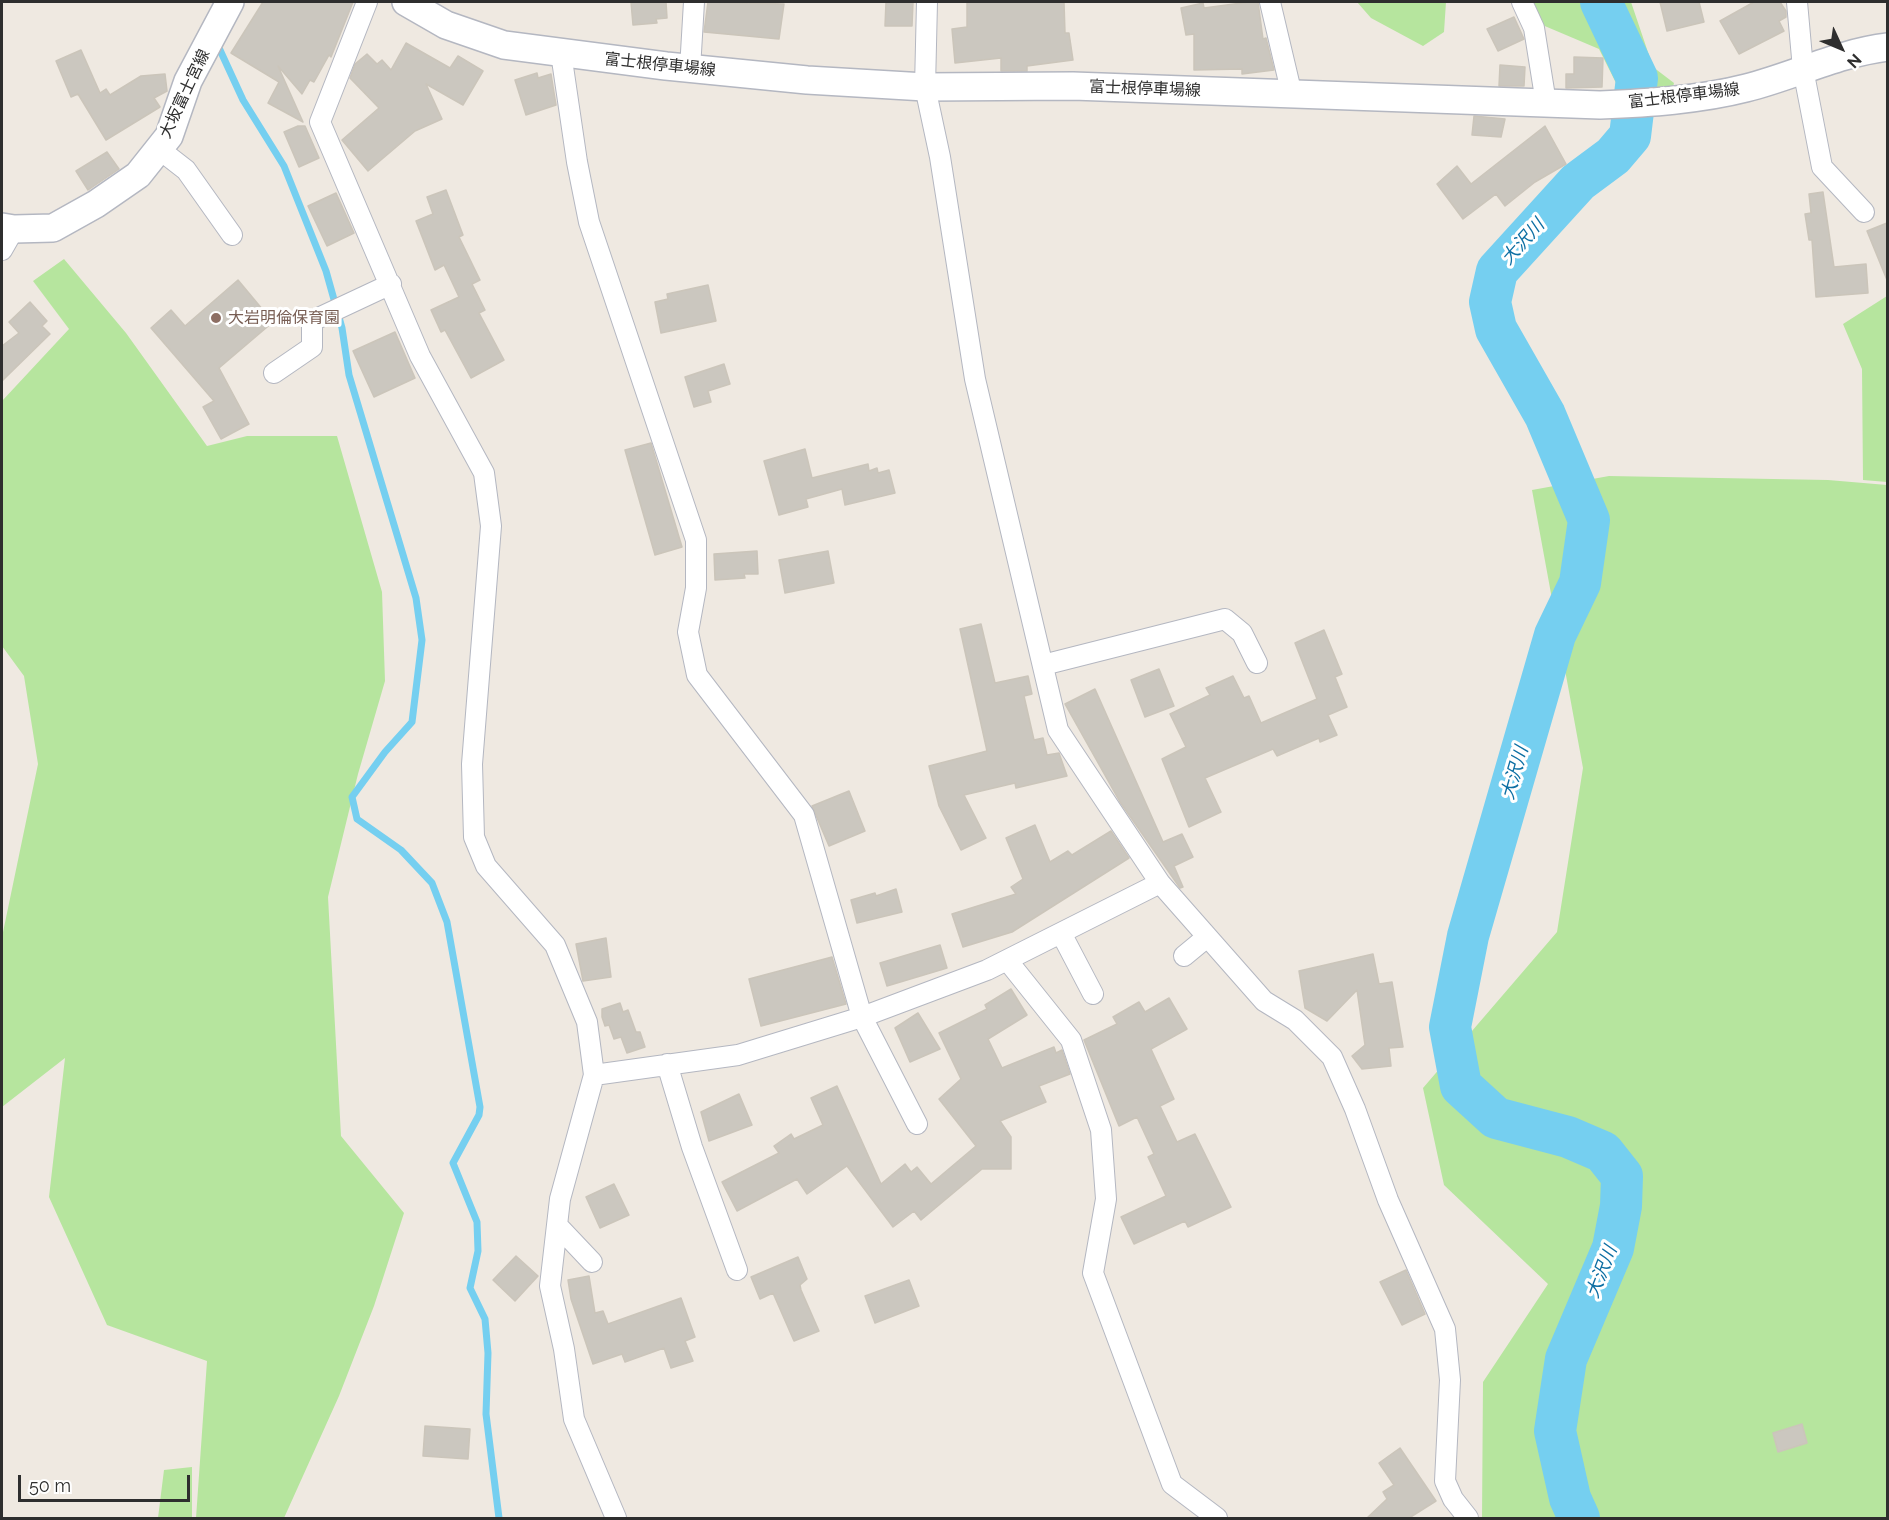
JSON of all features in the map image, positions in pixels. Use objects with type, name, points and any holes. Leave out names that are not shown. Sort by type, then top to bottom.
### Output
[{"type":"main road","name":"大坂富士宮線","points":[[6,235],[53,228],[96,204],[138,175],[169,136],[188,81],[230,2]]},
{"type":"main road","name":"富士根停車場線","points":[[406,2],[456,29],[504,45],[690,69],[925,87],[1073,86],[1600,105],[1650,103],[1746,88],[1859,51],[1887,47]]},
{"type":"street","points":[[366,2],[320,122],[347,190],[391,284],[420,356],[484,473],[491,526],[472,764],[474,837],[486,866],[555,945],[587,1022],[594,1075],[560,1199],[550,1286],[564,1349],[574,1419],[616,1518]]},
{"type":"street","points":[[690,69],[694,2]]},
{"type":"street","points":[[927,2],[925,87],[941,168],[975,379],[1058,730],[1160,883],[1264,1000],[1294,1020],[1332,1057],[1355,1109],[1388,1200],[1445,1329],[1450,1380],[1445,1481],[1453,1499],[1468,1518]]},
{"type":"street","points":[[1270,2],[1292,95]]},
{"type":"street","points":[[1522,2],[1534,28],[1546,103]]},
{"type":"street","points":[[1797,2],[1803,69],[1822,167],[1864,212]]},
{"type":"street","points":[[561,54],[577,162],[589,222],[696,540],[696,588],[688,632],[697,675],[804,815],[862,1017],[917,1124]]},
{"type":"street","points":[[159,149],[186,170],[232,235]]},
{"type":"street","points":[[274,373],[312,347],[312,321],[391,284]]},
{"type":"street","points":[[1043,665],[1225,619],[1242,633],[1257,663]]},
{"type":"street","points":[[594,1075],[738,1055],[862,1017],[1007,960],[1160,883]]},
{"type":"street","points":[[1061,933],[1093,994]]},
{"type":"street","points":[[1184,956],[1207,937]]},
{"type":"street","points":[[1007,960],[1071,1040],[1101,1130],[1106,1199],[1093,1273],[1172,1484],[1217,1518]]},
{"type":"street","points":[[667,1064],[692,1147],[737,1270]]},
{"type":"street","points":[[557,1225],[592,1262]]},
{"type":"green space","points":[[1357,2],[1446,2],[1444,32],[1423,46],[1371,18]]},
{"type":"green space","points":[[1530,2],[1631,2],[1653,67],[1674,83],[1671,96],[1628,107],[1599,49],[1540,24]]},
{"type":"green space","points":[[64,259],[126,333],[207,446],[247,436],[337,436],[382,592],[385,681],[358,774],[328,897],[341,1136],[404,1213],[374,1306],[339,1396],[284,1518],[196,1518],[207,1361],[107,1325],[49,1197],[65,1058],[2,1107],[2,937],[38,764],[24,676],[2,646],[2,401],[69,329],[33,281]]},
{"type":"green space","points":[[1887,296],[1887,482],[1863,480],[1862,369],[1843,324]]},
{"type":"green space","points":[[1609,476],[1828,480],[1887,485],[1887,1518],[1482,1518],[1483,1382],[1548,1284],[1444,1185],[1423,1088],[1557,932],[1583,768],[1532,490]]},
{"type":"green space","points":[[192,1467],[192,1518],[158,1518],[164,1470]]},
{"type":"building","points":[[263,2],[353,2],[331,57],[329,55],[314,82],[310,80],[302,94],[278,66],[303,122],[268,103],[279,82],[231,53]]},
{"type":"building","points":[[631,2],[666,2],[667,18],[656,19],[657,23],[633,25]]},
{"type":"building","points":[[708,2],[784,4],[779,39],[704,32]]},
{"type":"building","points":[[886,2],[913,2],[912,26],[885,26]]},
{"type":"building","points":[[967,2],[1064,2],[1065,33],[1069,33],[1073,60],[1027,66],[1027,71],[1001,71],[1001,58],[955,63],[952,29],[967,27]]},
{"type":"building","points":[[1258,2],[1263,39],[1266,38],[1274,70],[1242,74],[1242,69],[1194,70],[1194,34],[1186,35],[1181,8],[1203,3],[1204,8]]},
{"type":"building","points":[[1660,2],[1699,2],[1704,22],[1667,31]]},
{"type":"building","points":[[1754,2],[1780,2],[1786,11],[1786,17],[1779,21],[1784,31],[1739,54],[1720,21]]},
{"type":"building","points":[[1514,17],[1524,39],[1498,51],[1487,29]]},
{"type":"building","points":[[406,43],[450,68],[458,56],[483,71],[463,105],[426,84],[442,119],[415,131],[368,171],[342,140],[379,108],[350,78],[355,64],[367,54],[377,64],[382,60],[391,70]]},
{"type":"building","points":[[81,50],[100,93],[106,89],[110,95],[141,76],[165,74],[167,91],[154,98],[160,107],[106,140],[78,94],[71,97],[56,61]]},
{"type":"building","points":[[1574,57],[1603,58],[1602,87],[1566,88],[1566,74],[1574,74]]},
{"type":"building","points":[[1500,65],[1525,67],[1524,86],[1499,86]]},
{"type":"building","points":[[537,73],[538,78],[551,74],[556,105],[526,115],[515,80]]},
{"type":"building","points":[[1474,116],[1505,119],[1501,137],[1472,135]]},
{"type":"building","points":[[298,126],[305,126],[319,158],[299,167],[284,132]]},
{"type":"building","points":[[1545,126],[1566,164],[1535,182],[1505,206],[1496,194],[1463,219],[1437,184],[1457,166],[1471,184]]},
{"type":"building","points":[[107,152],[119,169],[88,190],[76,171]]},
{"type":"building","points":[[446,190],[463,235],[459,237],[480,280],[472,284],[485,310],[479,313],[504,360],[471,378],[445,330],[441,332],[431,310],[459,297],[444,265],[435,270],[416,221],[433,214],[427,197]]},
{"type":"building","points":[[1823,192],[1834,267],[1866,264],[1868,293],[1816,297],[1812,240],[1809,240],[1805,214],[1811,213],[1809,194]]},
{"type":"building","points":[[336,193],[354,233],[327,246],[308,206]]},
{"type":"building","points":[[1887,223],[1887,280],[1867,231]]},
{"type":"building","points":[[238,280],[273,322],[219,368],[249,424],[221,439],[203,407],[214,401],[151,328],[171,310],[185,326]]},
{"type":"building","points":[[708,285],[716,321],[661,333],[655,302],[668,299],[667,294]]},
{"type":"building","points":[[30,302],[47,321],[42,326],[50,334],[2,381],[2,346],[19,333],[9,322]]},
{"type":"building","points":[[395,332],[415,378],[374,397],[353,351]]},
{"type":"building","points":[[724,364],[730,384],[708,391],[711,402],[694,407],[685,377]]},
{"type":"building","points":[[651,443],[682,547],[655,555],[625,450]]},
{"type":"building","points":[[805,449],[812,478],[868,464],[869,471],[877,468],[878,473],[889,470],[895,493],[845,505],[842,489],[806,499],[808,507],[779,515],[764,461]]},
{"type":"building","points":[[757,551],[758,574],[744,574],[745,578],[715,580],[714,554]]},
{"type":"building","points":[[828,551],[834,583],[785,593],[779,560]]},
{"type":"building","points":[[981,624],[995,683],[1028,676],[1032,694],[1024,696],[1034,740],[1043,738],[1047,755],[1059,753],[1067,776],[1016,788],[1015,783],[964,795],[986,838],[961,850],[939,806],[929,766],[987,751],[960,629]]},
{"type":"building","points":[[1324,630],[1342,674],[1335,677],[1347,707],[1328,715],[1337,735],[1320,742],[1319,738],[1277,756],[1273,749],[1205,778],[1221,812],[1189,827],[1162,759],[1186,747],[1170,714],[1210,695],[1206,688],[1233,676],[1244,698],[1249,696],[1261,723],[1317,699],[1295,643]]},
{"type":"building","points":[[1159,669],[1174,706],[1145,717],[1131,680]]},
{"type":"building","points":[[1095,689],[1163,842],[1182,834],[1193,857],[1174,866],[1183,887],[1180,888],[1120,802],[1065,704]]},
{"type":"building","points":[[849,791],[865,831],[829,846],[812,806]]},
{"type":"building","points":[[1035,825],[1050,862],[1068,851],[1072,855],[1111,831],[1129,858],[1012,932],[963,947],[952,914],[1016,894],[1011,887],[1023,879],[1006,838]]},
{"type":"building","points":[[896,889],[902,912],[857,923],[851,900],[875,893],[876,896]]},
{"type":"building","points":[[606,938],[611,977],[583,981],[576,944]]},
{"type":"building","points":[[940,945],[947,968],[887,986],[880,963]]},
{"type":"building","points":[[1373,954],[1379,984],[1392,982],[1403,1047],[1389,1048],[1391,1066],[1362,1069],[1352,1056],[1365,1045],[1357,990],[1327,1021],[1305,1008],[1299,971]]},
{"type":"building","points":[[832,957],[846,1004],[761,1026],[749,979]]},
{"type":"building","points":[[1011,989],[1027,1015],[988,1039],[1002,1068],[1054,1047],[1056,1053],[1062,1050],[1070,1074],[1039,1086],[1046,1102],[1000,1121],[1011,1137],[1011,1169],[982,1169],[921,1220],[914,1211],[893,1227],[847,1166],[807,1194],[797,1179],[737,1211],[722,1182],[779,1153],[774,1146],[791,1134],[794,1139],[823,1125],[811,1098],[837,1086],[881,1184],[905,1164],[911,1172],[917,1167],[931,1184],[976,1146],[939,1099],[961,1079],[939,1033],[987,1009],[985,1005]]},
{"type":"building","points":[[1169,998],[1187,1029],[1151,1049],[1174,1099],[1160,1106],[1177,1142],[1195,1134],[1231,1207],[1188,1227],[1185,1221],[1134,1244],[1121,1217],[1166,1196],[1148,1157],[1154,1154],[1137,1117],[1119,1126],[1084,1040],[1117,1024],[1113,1017],[1139,1002],[1145,1012]]},
{"type":"building","points":[[620,1003],[623,1012],[628,1010],[636,1032],[640,1032],[645,1047],[627,1053],[621,1037],[614,1039],[609,1025],[605,1026],[602,1009]]},
{"type":"building","points":[[918,1013],[940,1049],[910,1062],[895,1028]]},
{"type":"building","points":[[739,1094],[752,1125],[709,1141],[701,1112]]},
{"type":"building","points":[[614,1184],[629,1215],[600,1228],[586,1197]]},
{"type":"building","points":[[516,1256],[538,1276],[515,1301],[493,1280]]},
{"type":"building","points":[[798,1257],[807,1279],[800,1285],[801,1290],[819,1331],[794,1341],[773,1293],[760,1299],[751,1277]]},
{"type":"building","points":[[1406,1270],[1425,1314],[1402,1325],[1380,1282]]},
{"type":"building","points":[[589,1276],[595,1313],[603,1311],[608,1324],[681,1298],[695,1337],[685,1341],[693,1361],[671,1368],[664,1348],[625,1362],[622,1354],[593,1364],[571,1299],[568,1280]]},
{"type":"building","points":[[909,1280],[919,1306],[875,1323],[865,1296]]},
{"type":"building","points":[[1802,1424],[1807,1443],[1778,1452],[1773,1433]]},
{"type":"building","points":[[425,1426],[470,1429],[468,1459],[423,1456]]},
{"type":"building","points":[[1400,1448],[1436,1501],[1409,1518],[1367,1518],[1387,1499],[1383,1492],[1394,1485],[1379,1463]]},
{"type":"waterway","name":"大沢川","points":[[1579,1518],[1570,1498],[1555,1431],[1566,1359],[1613,1248],[1621,1206],[1622,1176],[1603,1152],[1568,1137],[1496,1118],[1461,1086],[1450,1027],[1468,936],[1555,635],[1580,583],[1589,520],[1545,415],[1496,329],[1490,302],[1497,271],[1578,182],[1613,156],[1630,136],[1637,78],[1601,2]]},
{"type":"waterway","points":[[220,50],[243,100],[284,166],[326,271],[342,328],[349,375],[416,598],[422,640],[412,722],[385,752],[352,797],[357,819],[401,850],[432,883],[447,922],[480,1107],[479,1115],[453,1163],[477,1222],[478,1251],[470,1288],[485,1319],[488,1353],[486,1414],[499,1518]]},
{"type":"place","name":"大岩明倫保育園","points":[[216,318]]}]
